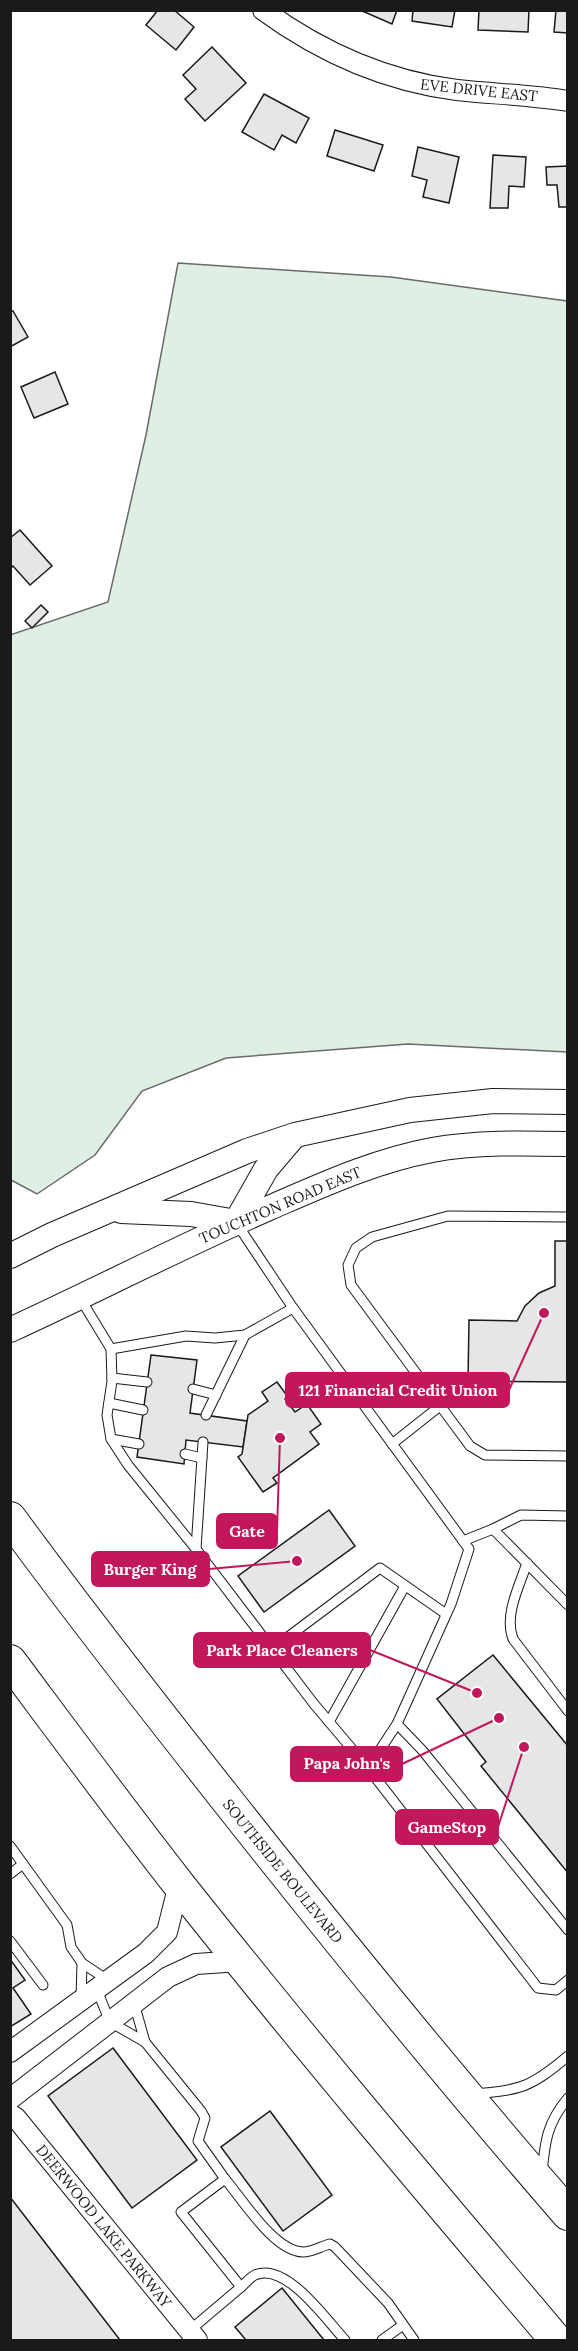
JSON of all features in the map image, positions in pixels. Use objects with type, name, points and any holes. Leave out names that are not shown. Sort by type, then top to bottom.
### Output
[{"type":"highway","name":"SOUTHSIDE BOULEVARD","points":[[10,1518],[288,1879],[464,2094],[567,2214]]},
{"type":"highway","points":[[10,1661],[178,1884],[375,2127],[556,2340]]},
{"type":"street","name":"EVE DRIVE EAST","points":[[263,10],[298,35],[329,52],[388,75],[457,90],[567,101]]},
{"type":"street","points":[[10,1256],[52,1235],[247,1151],[295,1135],[410,1110],[493,1101],[567,1102]]},
{"type":"street","points":[[110,1211],[191,1214],[236,1222],[266,1169],[295,1135]]},
{"type":"street","name":"TOUCHTON ROAD EAST","points":[[10,1330],[236,1222],[336,1178],[391,1160],[433,1150],[503,1143],[567,1144]]},
{"type":"street","points":[[10,2052],[146,1953],[167,1932],[178,1884]]},
{"type":"street","points":[[10,2099],[168,1977],[196,1965],[240,1961]]},
{"type":"street","name":"DEERWOOD LAKE PARKWAY","points":[[10,2114],[16,2118],[193,2336]]},
{"type":"lane","points":[[567,1217],[448,1216],[372,1236],[356,1248],[348,1265],[351,1285],[470,1446],[485,1455],[567,1456]]},
{"type":"lane","points":[[236,1222],[293,1308],[469,1549],[446,1614],[397,1724],[368,1768]]},
{"type":"lane","points":[[80,1298],[111,1348],[112,1378],[107,1415],[111,1438],[128,1465],[196,1549],[329,1722],[368,1768],[538,1988],[556,1990],[567,1980]]},
{"type":"lane","points":[[111,1348],[186,1336],[215,1338],[245,1335],[293,1308]]},
{"type":"lane","points":[[206,1415],[245,1335]]},
{"type":"lane","points":[[112,1378],[147,1382]]},
{"type":"lane","points":[[193,1389],[216,1395]]},
{"type":"lane","points":[[109,1403],[143,1410]]},
{"type":"lane","points":[[392,1444],[440,1406]]},
{"type":"lane","points":[[111,1438],[139,1444]]},
{"type":"lane","points":[[196,1549],[203,1442]]},
{"type":"lane","points":[[185,1454],[202,1458]]},
{"type":"lane","points":[[463,1541],[521,1515],[567,1516]]},
{"type":"lane","points":[[493,1529],[567,1605]]},
{"type":"lane","points":[[527,1563],[511,1613],[509,1628],[513,1639],[567,1711]]},
{"type":"lane","points":[[272,1648],[380,1568],[446,1614]]},
{"type":"lane","points":[[329,1722],[405,1586]]},
{"type":"lane","points":[[397,1724],[422,1750],[567,1930]]},
{"type":"lane","points":[[10,1846],[67,1925],[71,1947],[82,1963],[110,2022],[145,2042],[201,2110],[205,2118],[198,2141],[225,2179],[276,2240],[287,2247],[302,2252],[330,2244],[335,2247],[373,2286],[414,2340]]},
{"type":"lane","points":[[10,1874],[23,1864]]},
{"type":"lane","points":[[10,1941],[43,1985]]},
{"type":"lane","points":[[82,1963],[96,1990]]},
{"type":"lane","points":[[134,2003],[145,2042]]},
{"type":"lane","points":[[464,2094],[513,2090],[530,2085],[567,2056]]},
{"type":"lane","points":[[541,2184],[545,2138],[554,2114],[567,2098]]},
{"type":"lane","points":[[225,2179],[181,2212],[241,2287]]},
{"type":"lane","points":[[193,2336],[255,2275],[272,2273],[280,2275],[300,2290],[345,2340]]},
{"type":"lane","points":[[382,2340],[403,2325]]},
{"type":"green space","points":[[178,263],[391,277],[567,301],[567,1052],[408,1044],[226,1058],[142,1091],[95,1155],[37,1194],[11,1180],[10,635],[108,602],[146,435]]},
{"type":"building","points":[[158,10],[174,10],[194,27],[176,50],[146,25]]},
{"type":"building","points":[[360,10],[397,10],[392,24]]},
{"type":"building","points":[[413,10],[455,10],[452,27],[412,21]]},
{"type":"building","points":[[479,10],[529,10],[528,32],[478,30]]},
{"type":"building","points":[[556,10],[568,10],[568,33],[554,32]]},
{"type":"building","points":[[212,47],[246,83],[205,121],[185,99],[196,89],[183,75]]},
{"type":"building","points":[[264,94],[309,118],[296,143],[282,135],[274,150],[242,132]]},
{"type":"building","points":[[335,130],[383,145],[374,171],[327,156]]},
{"type":"building","points":[[418,147],[459,157],[449,203],[423,197],[427,180],[412,176]]},
{"type":"building","points":[[493,155],[526,157],[524,187],[509,186],[508,208],[490,208]]},
{"type":"building","points":[[568,166],[568,207],[559,207],[557,185],[547,185],[546,167]]},
{"type":"building","points":[[13,311],[28,337],[10,347],[10,312]]},
{"type":"building","points":[[55,372],[68,404],[34,418],[21,387]]},
{"type":"building","points":[[20,530],[52,566],[30,585],[13,566],[10,569],[10,538]]},
{"type":"building","points":[[41,605],[48,612],[32,628],[25,621]]},
{"type":"building","points":[[555,1241],[568,1241],[568,1382],[468,1381],[469,1320],[517,1321],[525,1306],[539,1293],[555,1286]]},
{"type":"building","points":[[151,1355],[197,1360],[190,1413],[247,1421],[243,1447],[186,1440],[184,1464],[137,1457]]},
{"type":"building","points":[[277,1382],[288,1397],[285,1399],[295,1412],[307,1404],[321,1424],[310,1432],[319,1444],[273,1478],[277,1483],[263,1492],[238,1457],[242,1454],[248,1415],[268,1401],[262,1392]]},
{"type":"building","points":[[329,1510],[355,1546],[264,1612],[238,1576]]},
{"type":"building","points":[[493,1655],[568,1746],[568,1873],[481,1766],[486,1762],[437,1699]]},
{"type":"building","points":[[10,1959],[25,1980],[13,1988],[31,2014],[10,2027]]},
{"type":"building","points":[[113,2048],[197,2160],[132,2208],[48,2096]]},
{"type":"building","points":[[270,2111],[332,2195],[283,2231],[221,2147]]},
{"type":"building","points":[[10,2197],[120,2340],[10,2340]]},
{"type":"building","points":[[282,2288],[324,2340],[246,2340],[235,2327]]},
{"type":"place","name":"121 Financial Credit Union","points":[[544,1313]]},
{"type":"place","name":"Gate","points":[[280,1438]]},
{"type":"place","name":"Burger King","points":[[297,1561]]},
{"type":"place","name":"Park Place Cleaners","points":[[477,1693]]},
{"type":"place","name":"Papa John's","points":[[499,1718]]},
{"type":"place","name":"GameStop","points":[[524,1747]]}]
